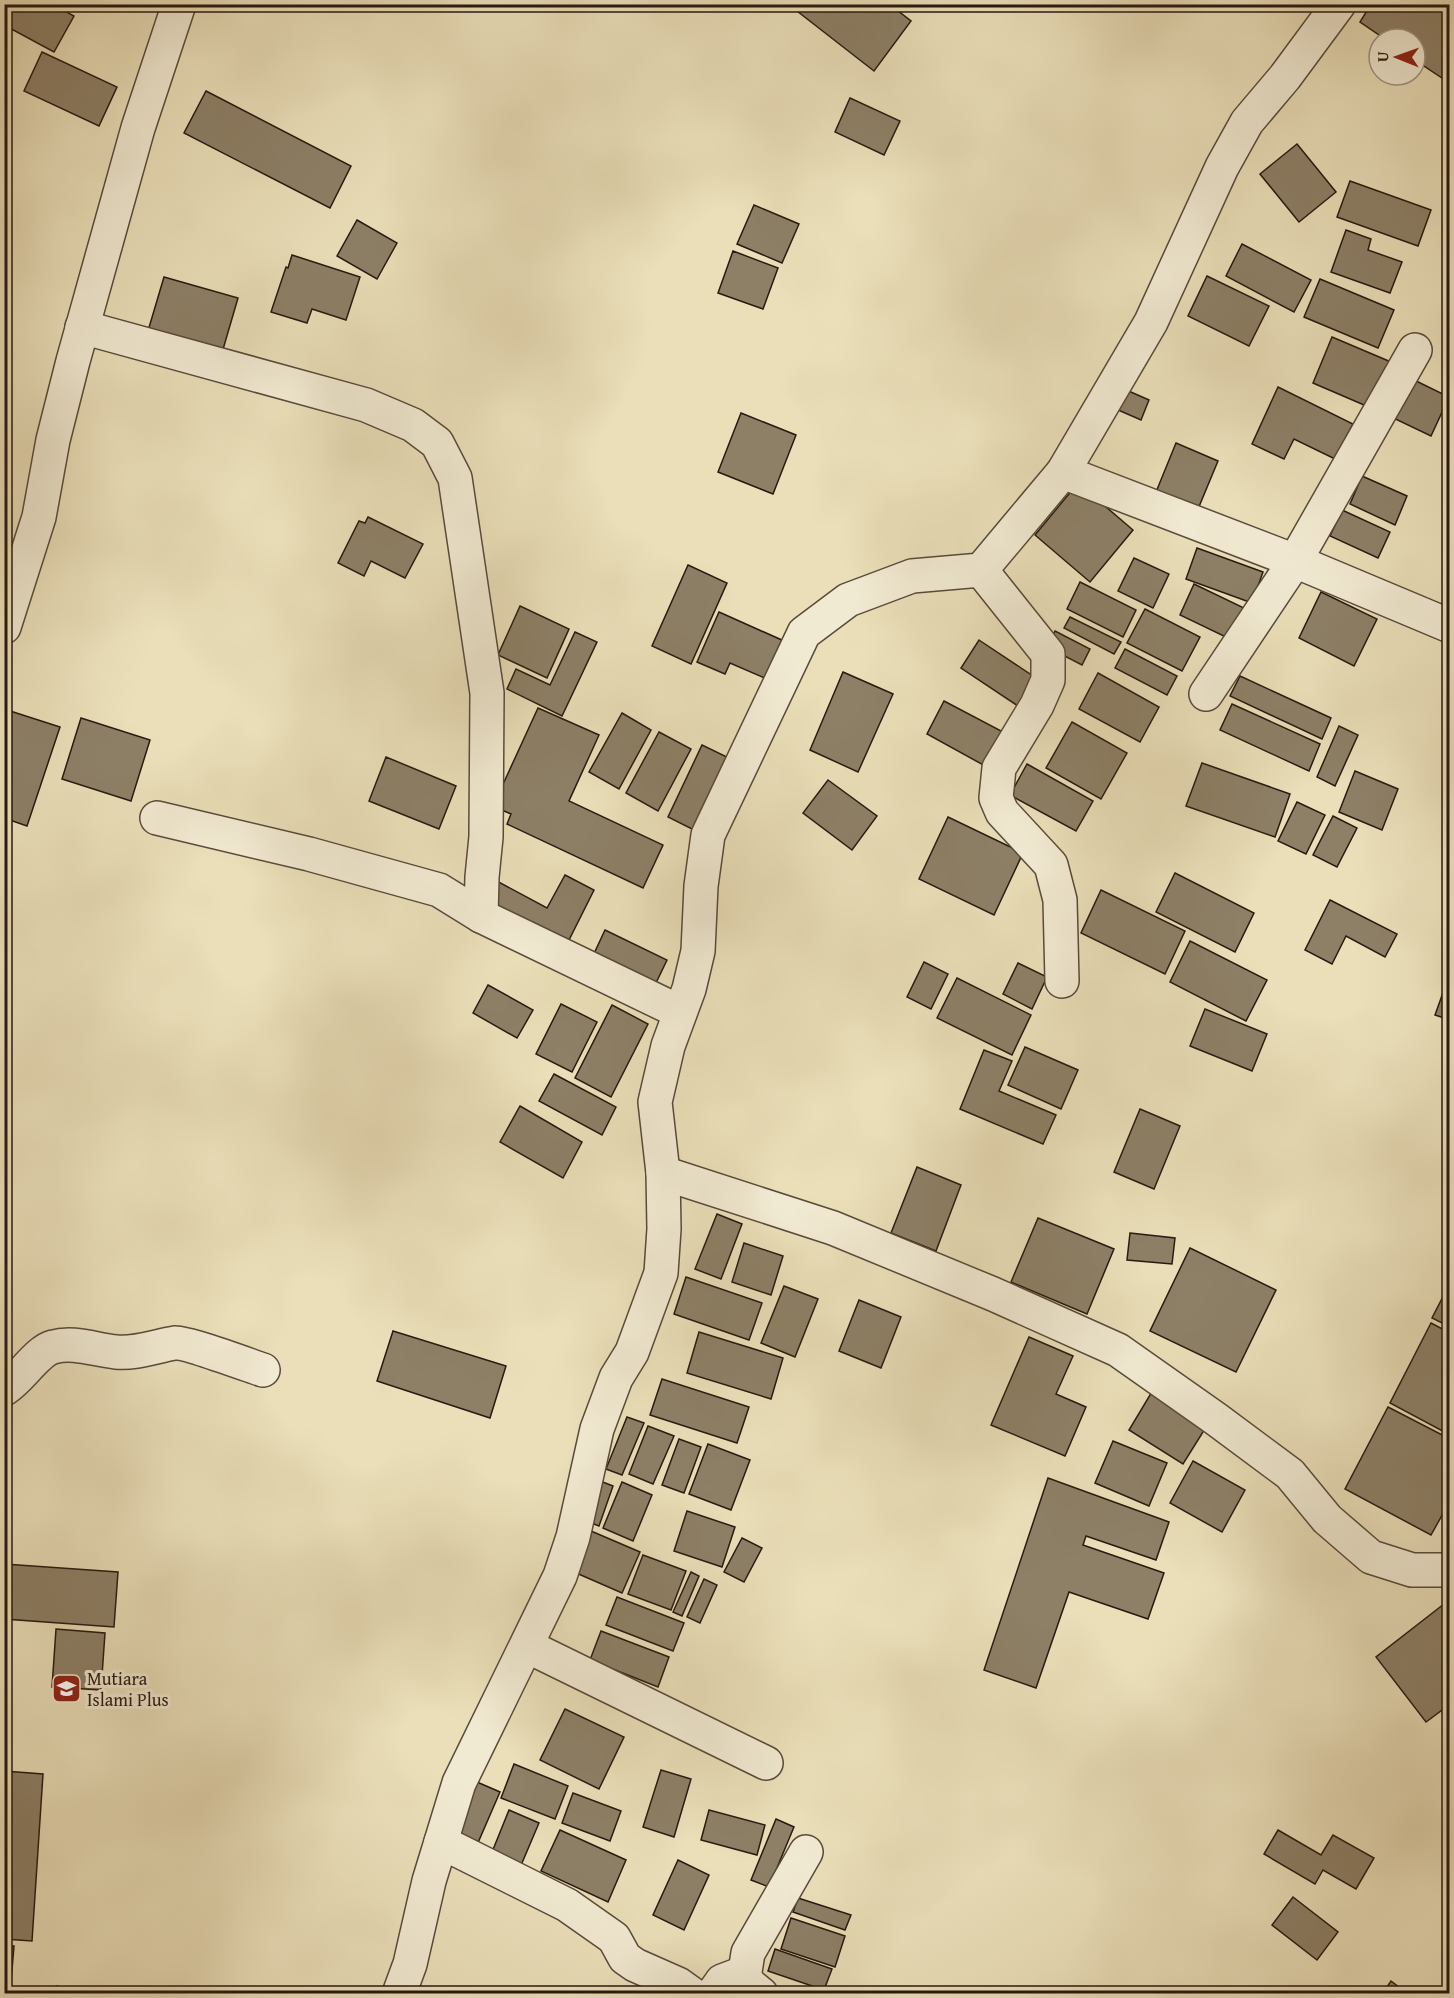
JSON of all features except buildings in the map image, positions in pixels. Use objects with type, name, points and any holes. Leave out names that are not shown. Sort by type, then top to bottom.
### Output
[{"type":"street","points":[[4,627],[39,517],[53,440],[82,327],[138,128],[179,4]]},
{"type":"street","points":[[399,1994],[410,1964],[429,1881],[459,1783],[560,1576],[573,1537],[597,1429],[616,1378],[632,1352],[661,1273],[664,1229],[663,1173],[655,1102],[668,1046],[689,989],[698,951],[701,886],[708,835],[804,633],[848,600],[912,576],[981,570],[1063,472],[1151,322],[1222,167],[1247,122],[1285,77],[1339,4]]},
{"type":"street","points":[[82,327],[366,405],[413,425],[437,443],[455,478],[487,693],[486,837],[481,916]]},
{"type":"street","points":[[1206,694],[1295,561],[1415,350]]},
{"type":"street","points":[[1063,472],[1295,561],[1449,626]]},
{"type":"street","points":[[981,570],[1048,654],[1048,680],[1037,705],[999,768],[996,798],[1002,812],[1051,865],[1060,900],[1062,981]]},
{"type":"street","points":[[157,818],[309,854],[439,890],[481,916],[680,1012]]},
{"type":"street","points":[[663,1173],[833,1228],[993,1294],[1118,1350],[1290,1474],[1327,1519],[1371,1557],[1412,1570],[1449,1570]]},
{"type":"street","points":[[4,1389],[51,1347],[75,1344],[118,1352],[156,1348],[178,1342],[263,1370]]},
{"type":"street","points":[[527,1646],[766,1763]]},
{"type":"street","points":[[441,1842],[567,1905],[614,1938],[625,1958],[635,1965],[678,1984],[692,1994]]},
{"type":"street","points":[[752,1986],[748,1953],[806,1852]]},
{"type":"street","points":[[713,1994],[722,1981],[733,1976],[752,1986]]},
{"type":"place","name":"Mutiara Islami Plus","points":[[66,1689]]}]
